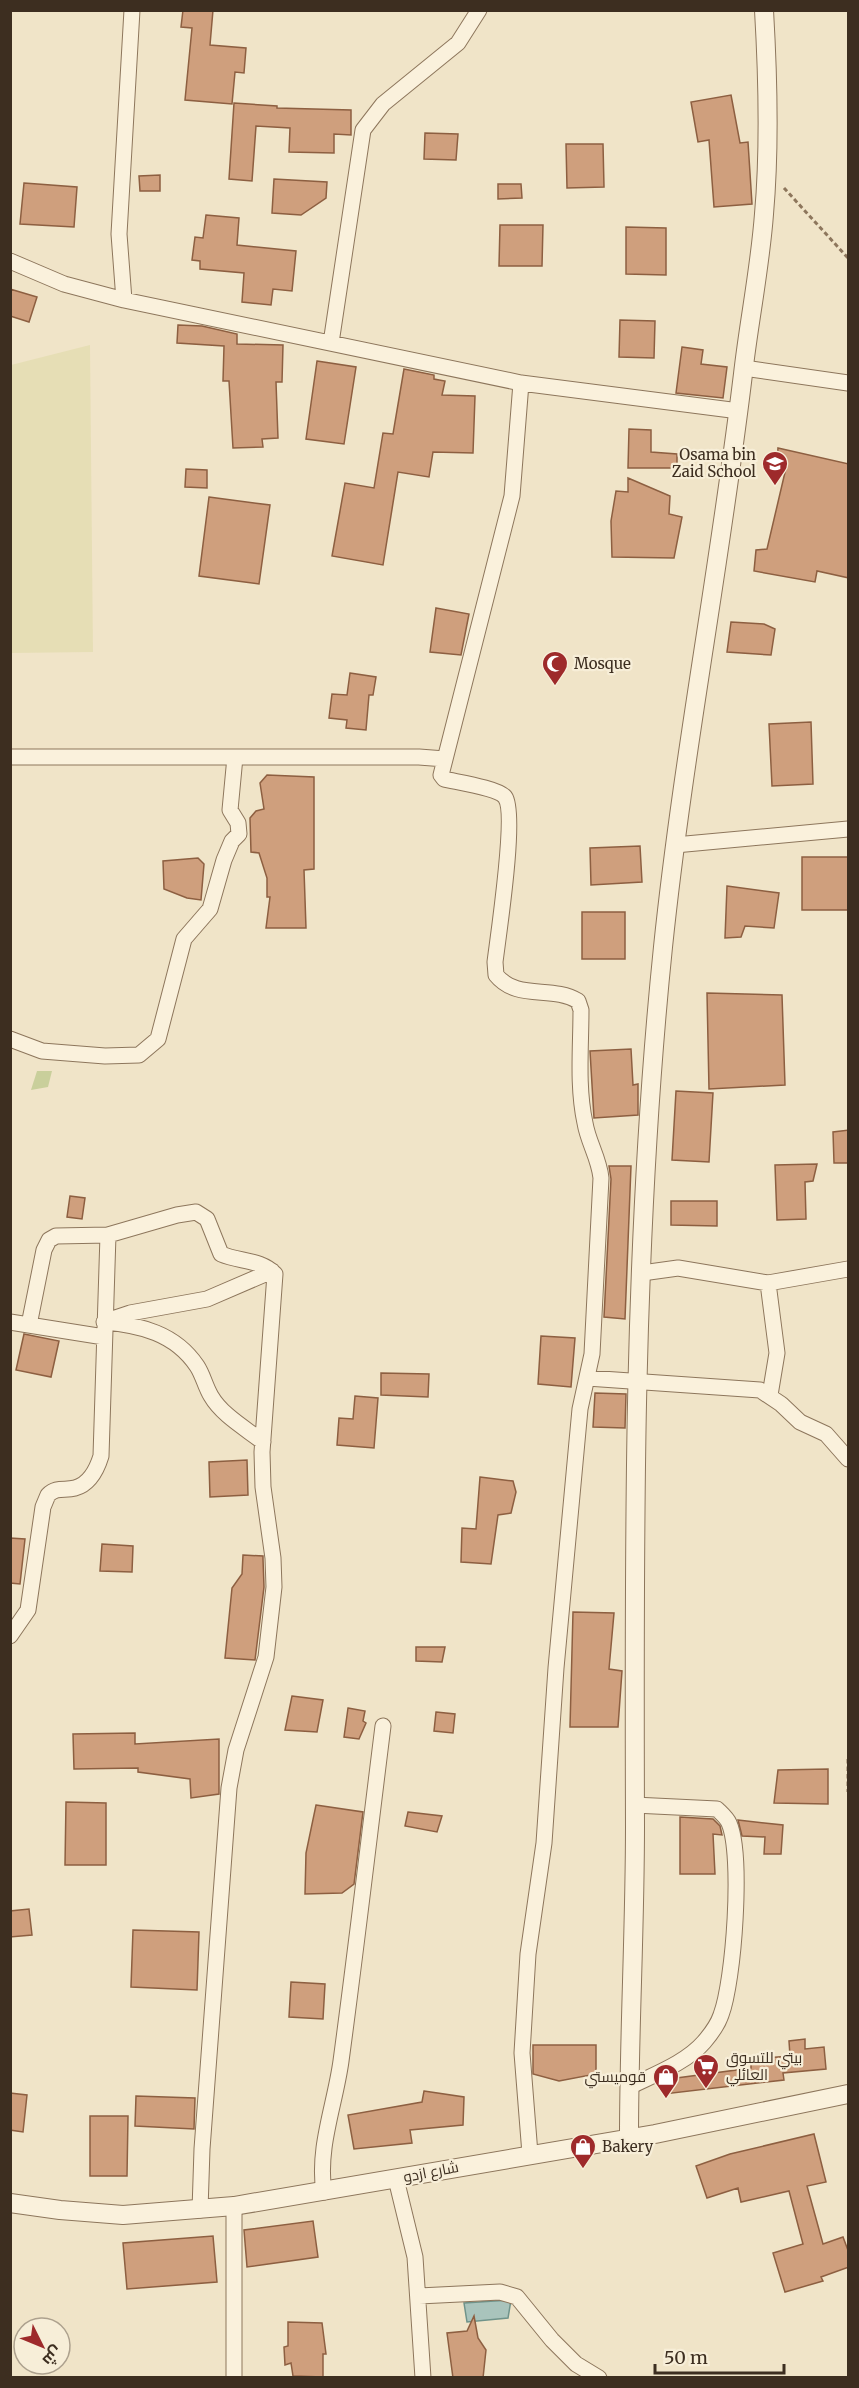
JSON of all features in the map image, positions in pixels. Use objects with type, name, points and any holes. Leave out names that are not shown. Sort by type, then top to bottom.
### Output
[{"type":"street","points":[[123,300],[119,234],[132,10]]},
{"type":"street","points":[[331,343],[363,130],[383,104],[458,43],[479,10]]},
{"type":"street","points":[[629,2137],[634,1804],[632,1707],[647,1123],[675,845],[691,720],[739,411],[764,215],[767,66],[764,10]]},
{"type":"street","points":[[10,261],[64,284],[123,300],[521,383],[739,411]]},
{"type":"street","points":[[744,368],[849,382]]},
{"type":"street","points":[[521,383],[512,496],[441,777],[497,792],[505,797],[509,807],[506,871],[495,962],[496,975],[512,989],[568,995],[578,1000],[584,1115],[601,1178],[592,1354],[580,1409],[556,1668],[544,1843],[528,1954],[522,2053],[530,2154]]},
{"type":"street","points":[[10,757],[445,759]]},
{"type":"street","points":[[10,1039],[42,1051],[105,1056],[139,1055],[158,1039],[184,939],[210,909],[224,860],[232,841],[239,834],[238,823],[230,810],[235,757]]},
{"type":"street","points":[[675,845],[849,829]]},
{"type":"street","points":[[29,1325],[49,1240],[56,1236],[108,1235],[177,1215],[196,1212],[207,1219],[221,1254],[235,1260],[253,1261],[275,1274],[276,1289],[263,1442],[263,1487],[271,1533],[274,1587],[266,1657],[236,1750],[228,1788],[202,2137],[200,2210]]},
{"type":"street","points":[[10,1636],[28,1610],[43,1507],[48,1495],[60,1489],[75,1488],[88,1480],[97,1468],[101,1456],[108,1235]]},
{"type":"street","points":[[642,1273],[678,1268],[768,1283],[849,1269]]},
{"type":"street","points":[[104,1330],[130,1313],[207,1299],[272,1271]]},
{"type":"street","points":[[768,1283],[777,1353],[770,1395]]},
{"type":"street","points":[[10,1322],[104,1330],[139,1325],[169,1339],[196,1365],[211,1397],[231,1418],[263,1442]]},
{"type":"street","points":[[587,1377],[639,1382],[750,1387],[770,1395],[800,1422],[826,1434],[849,1459]]},
{"type":"street","points":[[324,2192],[321,2172],[323,2151],[340,2067],[383,1726]]},
{"type":"street","points":[[629,2088],[675,2064],[703,2044],[720,2018],[733,1956],[734,1914],[734,1846],[729,1821],[717,1809],[634,1804]]},
{"type":"street","name":"شارع ازدو","points":[[10,2203],[123,2215],[234,2206],[629,2137],[849,2094]]},
{"type":"street","points":[[396,2179],[415,2257],[423,2378]]},
{"type":"street","points":[[234,2206],[234,2378]]},
{"type":"street","points":[[419,2296],[500,2292],[517,2297],[568,2356],[599,2378]]},
{"type":"path","points":[[766,170],[849,258]]},
{"type":"path","points":[[849,1759],[849,1792]]},
{"type":"shaded area","points":[[90,345],[93,652],[11,653],[11,365]]},
{"type":"green space","points":[[37,1071],[52,1071],[48,1087],[31,1090]]},
{"type":"water","points":[[511,2300],[508,2318],[467,2322],[464,2303]]},
{"type":"building","points":[[183,10],[213,10],[210,45],[246,48],[244,73],[235,72],[232,104],[185,100],[192,28],[181,27]]},
{"type":"building","points":[[731,95],[740,143],[748,142],[752,204],[714,207],[709,140],[698,142],[691,102]]},
{"type":"building","points":[[234,103],[277,106],[277,108],[351,110],[351,135],[334,134],[334,153],[289,152],[290,128],[256,126],[252,181],[229,179]]},
{"type":"building","points":[[425,133],[458,134],[456,160],[424,159]]},
{"type":"building","points":[[566,144],[603,144],[604,187],[567,188]]},
{"type":"building","points":[[160,175],[160,191],[140,191],[139,176]]},
{"type":"building","points":[[274,179],[327,182],[326,198],[301,215],[272,213]]},
{"type":"building","points":[[24,183],[77,187],[74,227],[20,224]]},
{"type":"building","points":[[498,184],[521,184],[522,198],[498,199]]},
{"type":"building","points":[[206,215],[239,218],[237,245],[296,251],[292,291],[273,289],[271,305],[242,302],[244,273],[200,269],[200,261],[192,260],[195,237],[203,238]]},
{"type":"building","points":[[500,225],[543,225],[542,266],[499,266]]},
{"type":"building","points":[[626,227],[666,228],[666,275],[626,274]]},
{"type":"building","points":[[10,289],[37,297],[29,322],[10,316]]},
{"type":"building","points":[[620,320],[655,321],[654,358],[619,357]]},
{"type":"building","points":[[178,325],[202,326],[237,334],[237,344],[283,345],[282,382],[276,382],[278,438],[262,439],[263,447],[233,448],[229,381],[223,381],[224,346],[177,343]]},
{"type":"building","points":[[682,347],[703,350],[701,364],[727,367],[723,398],[676,393]]},
{"type":"building","points":[[317,361],[356,367],[344,444],[306,439]]},
{"type":"building","points":[[404,369],[434,375],[434,379],[445,381],[442,395],[475,396],[473,453],[433,452],[429,477],[398,472],[383,565],[332,556],[345,483],[374,488],[383,433],[393,434]]},
{"type":"building","points":[[629,429],[651,430],[651,452],[677,454],[677,468],[628,468]]},
{"type":"building","points":[[778,448],[849,464],[849,578],[817,571],[815,582],[754,571],[756,550],[767,549],[786,468],[777,461]]},
{"type":"building","points":[[186,469],[207,470],[207,488],[185,487]]},
{"type":"building","points":[[628,478],[670,496],[669,514],[682,517],[674,558],[612,557],[611,521],[616,491],[628,492]]},
{"type":"building","points":[[209,497],[270,505],[259,584],[199,576]]},
{"type":"building","points":[[436,608],[469,614],[461,655],[430,652]]},
{"type":"building","points":[[731,622],[764,624],[775,629],[771,655],[727,652]]},
{"type":"building","points":[[350,673],[376,677],[373,695],[369,695],[366,730],[346,728],[347,720],[329,718],[332,694],[347,695]]},
{"type":"building","points":[[811,722],[813,784],[772,786],[769,724]]},
{"type":"building","points":[[267,775],[314,777],[314,869],[304,870],[306,928],[266,928],[270,897],[267,897],[267,878],[259,853],[251,852],[250,818],[256,811],[264,809],[260,783]]},
{"type":"building","points":[[640,846],[642,882],[591,885],[590,848]]},
{"type":"building","points":[[802,857],[849,857],[849,910],[802,910]]},
{"type":"building","points":[[198,858],[204,864],[201,900],[187,898],[164,889],[163,861]]},
{"type":"building","points":[[727,886],[779,893],[774,928],[745,926],[741,937],[725,938]]},
{"type":"building","points":[[582,912],[625,912],[625,959],[582,959]]},
{"type":"building","points":[[707,993],[782,995],[785,1085],[709,1089]]},
{"type":"building","points":[[631,1049],[633,1085],[638,1084],[638,1115],[594,1118],[590,1051]]},
{"type":"building","points":[[676,1091],[713,1093],[709,1162],[672,1160]]},
{"type":"building","points":[[849,1130],[849,1163],[834,1163],[833,1132]]},
{"type":"building","points":[[817,1164],[813,1181],[805,1182],[806,1219],[777,1220],[775,1165]]},
{"type":"building","points":[[609,1166],[631,1166],[625,1319],[604,1317],[611,1179]]},
{"type":"building","points":[[70,1196],[85,1198],[82,1219],[67,1217]]},
{"type":"building","points":[[671,1201],[717,1201],[717,1226],[671,1225]]},
{"type":"building","points":[[24,1334],[59,1341],[51,1377],[16,1370]]},
{"type":"building","points":[[541,1336],[575,1338],[571,1387],[538,1384]]},
{"type":"building","points":[[381,1373],[429,1374],[428,1397],[381,1395]]},
{"type":"building","points":[[595,1393],[626,1394],[625,1428],[593,1427]]},
{"type":"building","points":[[355,1396],[378,1398],[374,1448],[337,1445],[339,1418],[353,1419]]},
{"type":"building","points":[[247,1460],[248,1495],[210,1497],[209,1462]]},
{"type":"building","points":[[480,1477],[513,1481],[516,1492],[511,1513],[498,1515],[491,1564],[461,1562],[462,1528],[476,1529]]},
{"type":"building","points":[[10,1538],[25,1539],[20,1584],[10,1583]]},
{"type":"building","points":[[102,1544],[133,1546],[132,1572],[100,1571]]},
{"type":"building","points":[[243,1555],[263,1556],[264,1587],[255,1660],[225,1658],[232,1588],[242,1574]]},
{"type":"building","points":[[573,1612],[614,1613],[609,1669],[622,1671],[618,1727],[570,1727]]},
{"type":"building","points":[[416,1647],[445,1647],[442,1662],[416,1661]]},
{"type":"building","points":[[292,1696],[323,1700],[317,1732],[285,1730]]},
{"type":"building","points":[[348,1708],[365,1711],[363,1721],[366,1723],[359,1739],[344,1737]]},
{"type":"building","points":[[436,1712],[455,1714],[453,1733],[434,1731]]},
{"type":"building","points":[[135,1733],[135,1744],[219,1739],[219,1794],[191,1798],[190,1779],[138,1772],[138,1768],[74,1769],[73,1734]]},
{"type":"building","points":[[828,1769],[828,1804],[774,1803],[778,1770]]},
{"type":"building","points":[[66,1802],[106,1803],[106,1865],[65,1865]]},
{"type":"building","points":[[316,1805],[363,1812],[354,1884],[342,1893],[305,1894],[306,1853]]},
{"type":"building","points":[[408,1812],[442,1816],[437,1832],[405,1826]]},
{"type":"building","points":[[680,1817],[713,1819],[720,1826],[722,1835],[713,1834],[715,1874],[680,1874]]},
{"type":"building","points":[[738,1820],[783,1825],[781,1854],[764,1854],[765,1837],[742,1836]]},
{"type":"building","points":[[29,1909],[32,1935],[10,1937],[10,1911]]},
{"type":"building","points":[[133,1930],[199,1932],[197,1990],[131,1987]]},
{"type":"building","points":[[291,1982],[325,1984],[323,2019],[289,2017]]},
{"type":"building","points":[[805,2039],[805,2049],[824,2047],[826,2069],[783,2073],[784,2080],[664,2094],[663,2082],[669,2079],[751,2068],[751,2059],[790,2056],[789,2041]]},
{"type":"building","points":[[533,2045],[596,2045],[596,2074],[559,2081],[533,2074]]},
{"type":"building","points":[[424,2091],[464,2097],[463,2125],[410,2130],[412,2143],[354,2149],[348,2115],[422,2102]]},
{"type":"building","points":[[10,2093],[27,2095],[23,2132],[10,2130]]},
{"type":"building","points":[[136,2096],[195,2098],[194,2129],[135,2126]]},
{"type":"building","points":[[90,2116],[128,2116],[127,2176],[90,2176]]},
{"type":"building","points":[[814,2134],[826,2182],[807,2186],[823,2244],[843,2237],[849,2253],[849,2267],[821,2277],[823,2281],[785,2292],[773,2253],[803,2244],[789,2191],[741,2202],[738,2188],[707,2198],[696,2166],[730,2154]]},
{"type":"building","points":[[313,2221],[318,2257],[247,2267],[244,2230]]},
{"type":"building","points":[[213,2236],[217,2282],[127,2289],[123,2243]]},
{"type":"building","points":[[474,2316],[478,2338],[486,2350],[483,2378],[453,2378],[447,2333],[467,2331]]},
{"type":"building","points":[[288,2322],[322,2323],[326,2354],[323,2354],[323,2377],[293,2376],[291,2363],[285,2365],[284,2347],[288,2346]]},
{"type":"place","name":"Osama bin Zaid School","points":[[775,487]]},
{"type":"place","name":"Mosque","points":[[555,687]]},
{"type":"place","name":"بيتي للتسوق العائلي","points":[[706,2090]]},
{"type":"place","name":"قوميستي","points":[[666,2100]]},
{"type":"place","name":"Bakery","points":[[583,2170]]}]
